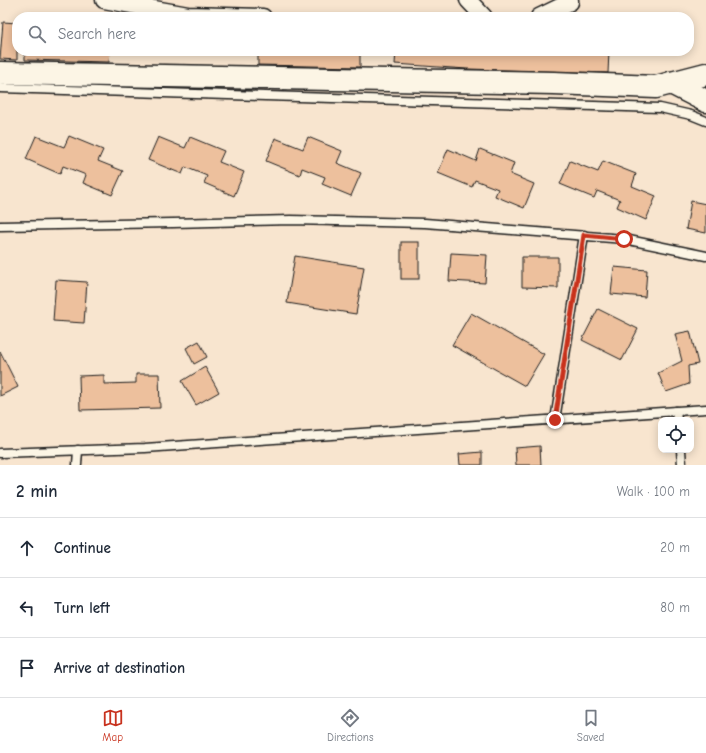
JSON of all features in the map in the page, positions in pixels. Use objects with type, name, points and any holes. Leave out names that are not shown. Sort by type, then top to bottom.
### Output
[{"type":"street","points":[[104,0],[171,12]]},
{"type":"street","points":[[468,0],[479,12]]},
{"type":"street","points":[[549,12],[570,2],[570,0]]},
{"type":"street","points":[[0,73],[546,83],[656,87],[706,74]]},
{"type":"street","points":[[671,83],[706,101]]},
{"type":"lane","points":[[0,88],[660,108],[691,115],[706,121]]},
{"type":"lane","points":[[0,226],[291,220],[425,223],[624,239],[706,256]]},
{"type":"lane","points":[[555,420],[584,235]]},
{"type":"lane","points":[[0,453],[145,448],[706,409]]},
{"type":"lane","points":[[676,411],[677,417]]},
{"type":"lane","points":[[78,450],[78,465]]},
{"type":"lane","points":[[681,453],[682,465]]},
{"type":"building","points":[[3,22],[12,23],[12,56],[17,56],[17,60],[0,59]]},
{"type":"building","points":[[25,56],[110,56],[109,62],[25,60]]},
{"type":"building","points":[[258,56],[360,56],[360,67],[258,65]]},
{"type":"building","points":[[396,56],[609,56],[608,73],[467,69],[395,64]]},
{"type":"building","points":[[36,136],[64,147],[69,136],[103,150],[98,161],[123,171],[112,195],[83,183],[86,175],[63,166],[60,174],[26,159]]},
{"type":"building","points":[[158,137],[185,148],[190,137],[224,151],[219,162],[244,172],[234,196],[204,183],[207,176],[185,167],[182,174],[148,160]]},
{"type":"building","points":[[308,137],[342,151],[337,163],[361,173],[351,196],[322,184],[325,177],[302,168],[300,175],[266,161],[275,138],[303,149]]},
{"type":"building","points":[[448,149],[476,161],[480,149],[514,163],[510,174],[534,184],[524,208],[495,196],[498,189],[475,180],[472,187],[438,173]]},
{"type":"building","points":[[570,161],[598,172],[603,161],[636,174],[632,186],[656,196],[646,220],[617,207],[620,200],[597,191],[594,198],[560,184]]},
{"type":"building","points":[[691,201],[706,204],[706,233],[686,229]]},
{"type":"building","points":[[401,242],[419,242],[419,279],[401,279]]},
{"type":"building","points":[[451,253],[487,255],[485,283],[449,281]]},
{"type":"building","points":[[295,256],[364,267],[356,314],[287,303]]},
{"type":"building","points":[[522,257],[558,257],[558,288],[522,287]]},
{"type":"building","points":[[614,267],[647,270],[645,297],[611,294]]},
{"type":"building","points":[[56,280],[87,282],[84,323],[53,321]]},
{"type":"building","points":[[598,309],[638,329],[622,360],[582,340]]},
{"type":"building","points":[[471,313],[544,354],[525,386],[452,345]]},
{"type":"building","points":[[690,331],[698,364],[688,366],[689,384],[666,392],[658,373],[682,361],[675,334]]},
{"type":"building","points":[[199,341],[207,357],[194,364],[186,348]]},
{"type":"building","points":[[0,351],[18,387],[0,396]]},
{"type":"building","points":[[205,367],[219,392],[196,405],[182,381]]},
{"type":"building","points":[[136,374],[159,374],[160,408],[80,410],[79,376],[104,375],[104,384],[136,383]]},
{"type":"building","points":[[540,446],[541,465],[516,465],[515,448]]},
{"type":"building","points":[[482,452],[482,465],[460,465],[459,454]]},
{"type":"route","points":[[555,420],[584,235],[624,239]]}]
